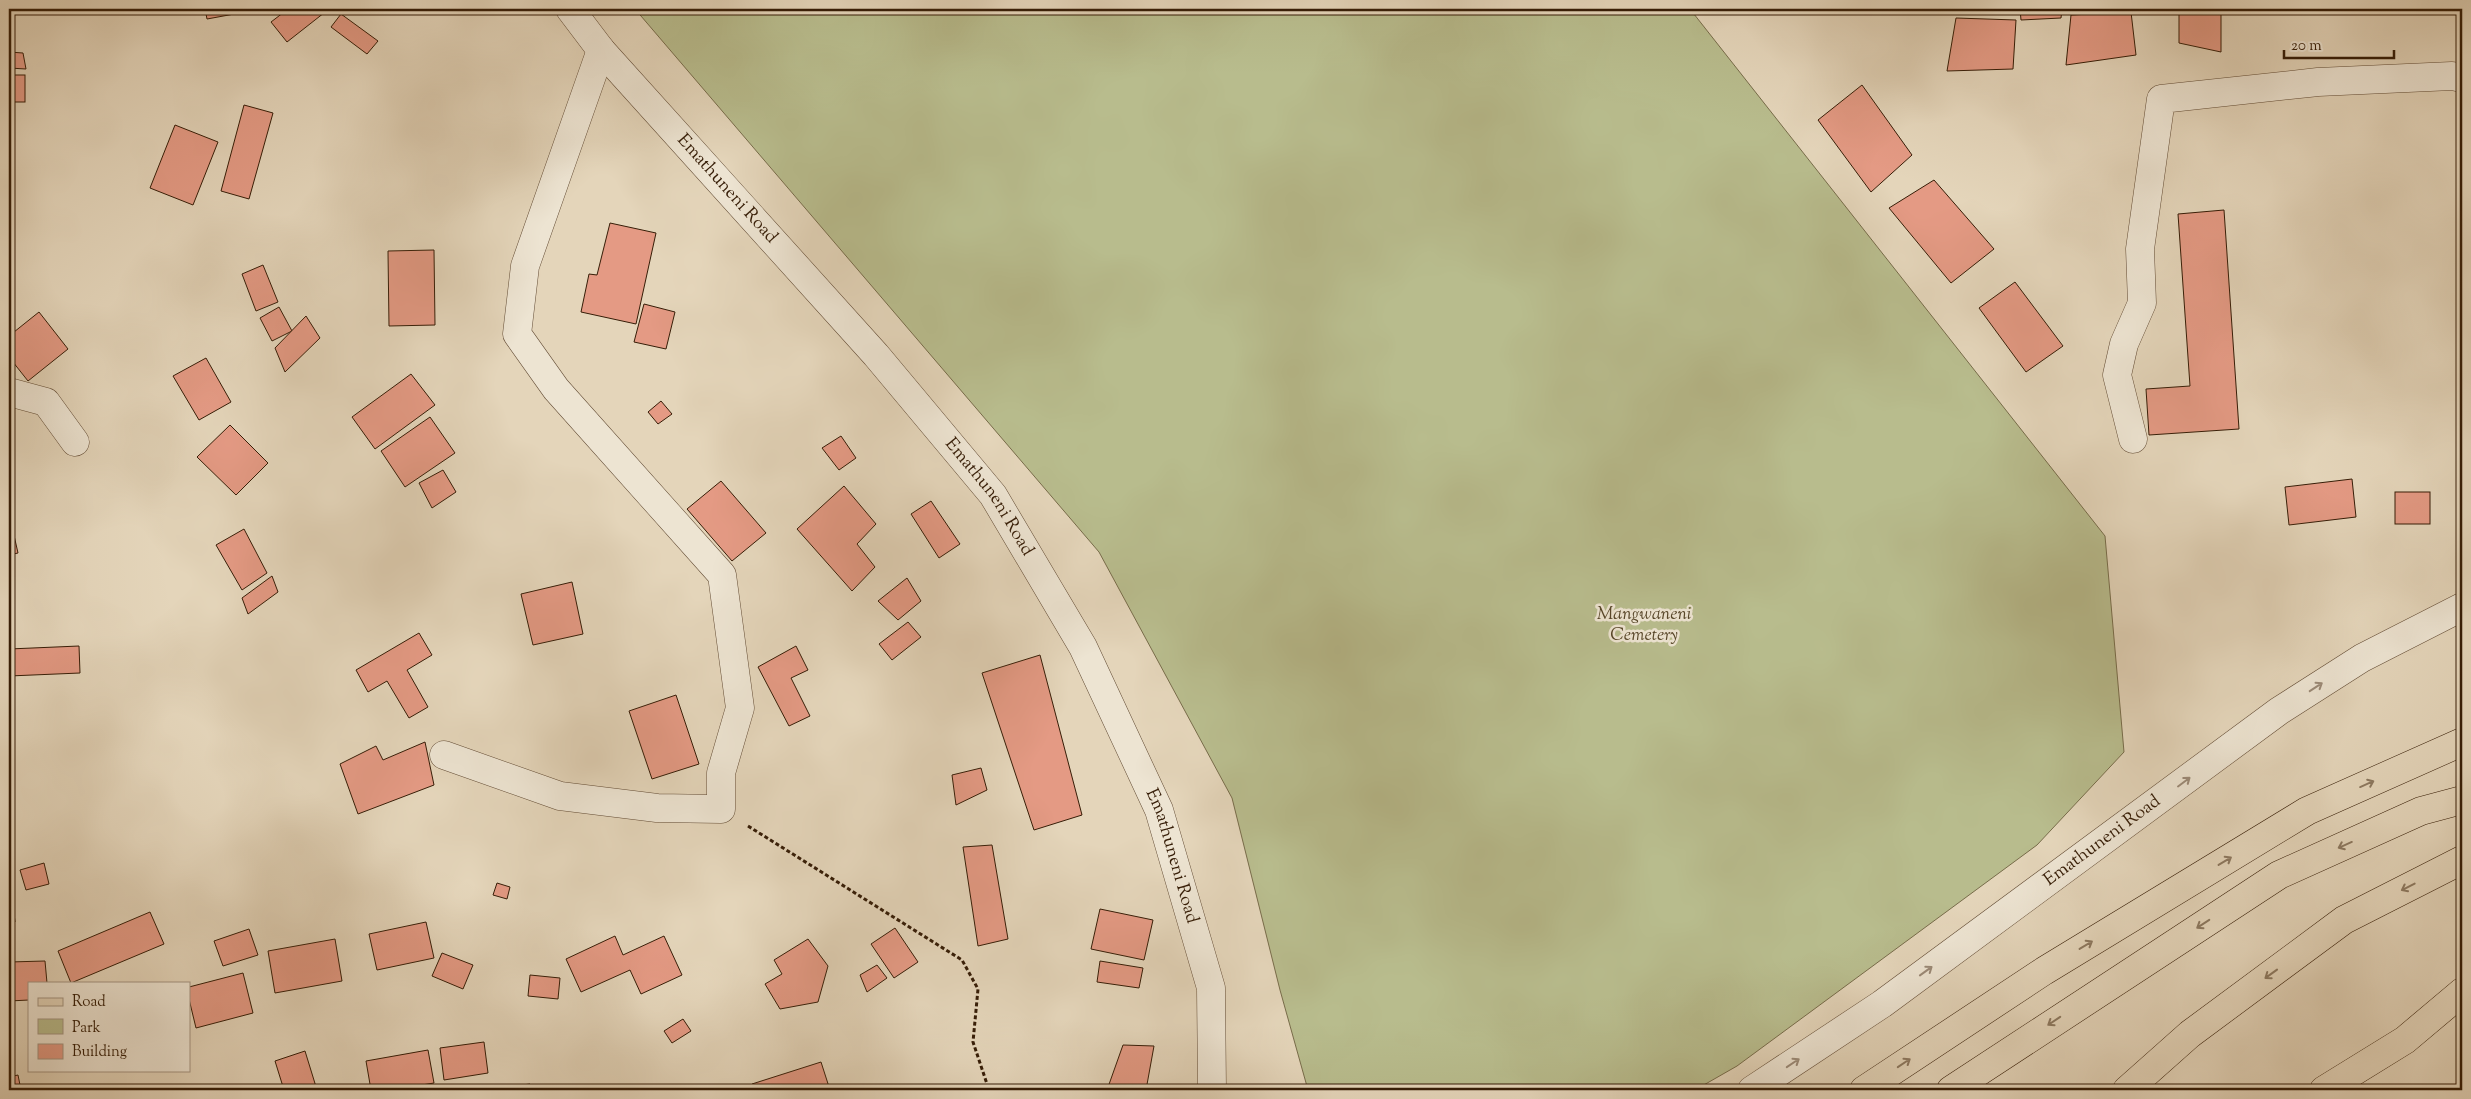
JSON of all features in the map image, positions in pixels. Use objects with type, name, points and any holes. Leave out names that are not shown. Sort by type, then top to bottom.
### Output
[{"type":"main road","points":[[1864,1090],[2044,971],[2307,811],[2462,742]]},
{"type":"main road","points":[[1951,1090],[2279,875],[2421,811],[2462,800]]},
{"type":"main road","points":[[2127,1090],[2190,1034],[2344,920],[2462,860]]},
{"type":"main road","points":[[2324,1090],[2405,1040],[2462,992]]},
{"type":"street","name":"Emathuneni Road","points":[[570,9],[601,50],[876,355],[993,495],[1082,647],[1159,810],[1211,988],[1212,1090]]},
{"type":"street","points":[[444,755],[560,796],[657,808],[721,810],[721,773],[740,708],[722,575],[556,389],[517,334],[525,266],[601,50]]},
{"type":"street","points":[[2133,439],[2117,375],[2124,344],[2142,303],[2140,249],[2161,99],[2318,82],[2452,76],[2462,78]]},
{"type":"street","points":[[9,392],[46,402],[74,442]]},
{"type":"street","name":"Emathuneni Road","points":[[1752,1090],[1882,1004],[2279,711],[2362,658],[2462,607]]},
{"type":"path","points":[[721,810],[962,960],[978,989],[974,1042],[989,1090]]},
{"type":"green space","name":"Mangwaneni Cemetery","points":[[635,9],[1690,9],[2105,536],[2124,752],[2037,845],[1737,1066],[1695,1090],[1308,1090],[1280,990],[1232,798],[1099,552]]},
{"type":"building","points":[[205,9],[256,9],[256,10],[207,19]]},
{"type":"building","points":[[288,9],[329,9],[287,42],[271,22]]},
{"type":"building","points":[[2020,9],[2062,9],[2061,18],[2021,20]]},
{"type":"building","points":[[2179,9],[2221,9],[2221,52],[2179,43]]},
{"type":"building","points":[[2131,12],[2136,55],[2066,65],[2071,15]]},
{"type":"building","points":[[341,14],[378,41],[367,54],[331,27]]},
{"type":"building","points":[[1956,18],[2016,20],[2013,69],[1947,71]]},
{"type":"building","points":[[9,52],[23,53],[26,69],[9,68]]},
{"type":"building","points":[[9,75],[25,75],[25,102],[9,102]]},
{"type":"building","points":[[1862,85],[1912,155],[1871,192],[1818,120]]},
{"type":"building","points":[[244,105],[273,113],[249,199],[221,191]]},
{"type":"building","points":[[175,125],[218,142],[193,205],[150,188]]},
{"type":"building","points":[[1934,180],[1994,249],[1951,283],[1889,208]]},
{"type":"building","points":[[2224,210],[2239,429],[2149,435],[2146,389],[2190,386],[2178,214]]},
{"type":"building","points":[[610,223],[656,233],[636,324],[581,312],[589,274],[597,275]]},
{"type":"building","points":[[434,250],[435,325],[389,326],[388,251]]},
{"type":"building","points":[[263,265],[278,302],[256,311],[242,274]]},
{"type":"building","points":[[2015,282],[2063,346],[2026,372],[1979,308]]},
{"type":"building","points":[[644,304],[675,312],[666,349],[634,342]]},
{"type":"building","points":[[279,307],[292,331],[272,341],[260,318]]},
{"type":"building","points":[[39,312],[68,349],[28,381],[9,357],[9,336]]},
{"type":"building","points":[[306,316],[320,338],[285,372],[275,348]]},
{"type":"building","points":[[206,358],[231,402],[199,420],[173,376]]},
{"type":"building","points":[[411,374],[435,405],[375,449],[352,417]]},
{"type":"building","points":[[661,401],[672,414],[658,424],[648,412]]},
{"type":"building","points":[[430,417],[455,453],[405,487],[381,451]]},
{"type":"building","points":[[230,425],[268,463],[236,495],[197,457]]},
{"type":"building","points":[[841,436],[856,458],[839,470],[822,448]]},
{"type":"building","points":[[443,470],[456,492],[432,508],[419,483]]},
{"type":"building","points":[[2352,479],[2356,517],[2289,525],[2285,487]]},
{"type":"building","points":[[721,481],[766,533],[732,561],[687,509]]},
{"type":"building","points":[[844,486],[876,524],[857,544],[875,567],[852,591],[797,529]]},
{"type":"building","points":[[2395,492],[2430,492],[2430,524],[2395,524]]},
{"type":"building","points":[[931,501],[960,544],[939,558],[911,514]]},
{"type":"building","points":[[244,529],[267,573],[242,590],[216,545]]},
{"type":"building","points":[[13,531],[18,553],[9,555],[9,532]]},
{"type":"building","points":[[272,576],[278,592],[248,614],[242,598]]},
{"type":"building","points":[[907,578],[921,601],[898,620],[878,601]]},
{"type":"building","points":[[572,582],[583,634],[533,645],[521,594]]},
{"type":"building","points":[[908,622],[921,637],[892,660],[879,644]]},
{"type":"building","points":[[419,633],[432,655],[407,670],[428,707],[409,718],[387,681],[368,692],[356,670]]},
{"type":"building","points":[[79,646],[80,673],[9,676],[9,649]]},
{"type":"building","points":[[796,646],[808,670],[791,678],[810,716],[789,726],[758,667]]},
{"type":"building","points":[[1040,655],[1082,815],[1034,830],[982,673]]},
{"type":"building","points":[[676,695],[699,764],[652,779],[629,711]]},
{"type":"building","points":[[425,742],[434,785],[358,814],[340,764],[376,746],[383,760]]},
{"type":"building","points":[[981,768],[987,790],[956,805],[952,775]]},
{"type":"building","points":[[992,845],[1008,939],[978,946],[963,847]]},
{"type":"building","points":[[44,863],[49,884],[26,890],[20,870]]},
{"type":"building","points":[[9,869],[15,922],[9,923]]},
{"type":"building","points":[[497,883],[510,887],[507,899],[493,895]]},
{"type":"building","points":[[1100,909],[1153,920],[1144,960],[1091,949]]},
{"type":"building","points":[[150,912],[164,944],[73,982],[71,982],[58,951]]},
{"type":"building","points":[[426,922],[434,958],[377,970],[369,934]]},
{"type":"building","points":[[895,928],[918,962],[894,978],[871,944]]},
{"type":"building","points":[[249,929],[258,955],[223,966],[214,941]]},
{"type":"building","points":[[615,936],[623,955],[664,936],[682,975],[641,994],[630,970],[581,992],[566,959]]},
{"type":"building","points":[[335,939],[342,981],[275,993],[268,951]]},
{"type":"building","points":[[808,939],[828,966],[818,1002],[780,1009],[765,984],[782,974],[774,960]]},
{"type":"building","points":[[442,953],[473,965],[463,989],[432,976]]},
{"type":"building","points":[[45,961],[47,982],[28,982],[28,1000],[9,1001],[9,962]]},
{"type":"building","points":[[1100,961],[1143,968],[1139,988],[1097,982]]},
{"type":"building","points":[[877,965],[887,978],[867,992],[860,975]]},
{"type":"building","points":[[243,973],[253,1013],[196,1028],[190,1003],[190,987]]},
{"type":"building","points":[[530,975],[560,978],[558,999],[528,996]]},
{"type":"building","points":[[683,1019],[691,1031],[672,1043],[664,1031]]},
{"type":"building","points":[[484,1042],[488,1073],[444,1080],[440,1048]]},
{"type":"building","points":[[1123,1045],[1154,1046],[1146,1090],[1107,1090]]},
{"type":"building","points":[[428,1050],[434,1083],[391,1090],[371,1090],[366,1061]]},
{"type":"building","points":[[305,1051],[317,1090],[284,1090],[275,1061]]},
{"type":"building","points":[[821,1062],[830,1090],[754,1090],[752,1084]]},
{"type":"building","points":[[18,1075],[21,1090],[9,1090],[9,1077]]},
{"type":"building","points":[[530,1084],[531,1090],[482,1090]]}]
